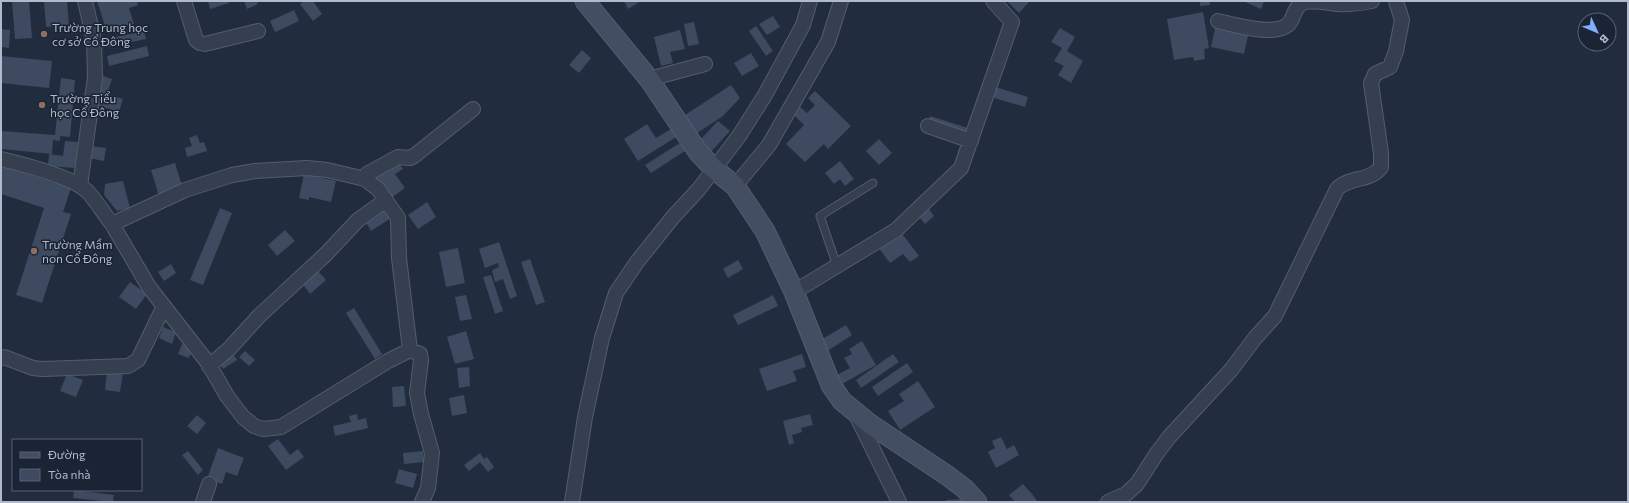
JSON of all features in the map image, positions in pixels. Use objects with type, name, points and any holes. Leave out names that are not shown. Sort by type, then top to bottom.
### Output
[{"type":"street","points":[[80,186],[95,77],[94,40],[85,1]]},
{"type":"street","points":[[184,1],[196,40],[200,43],[205,44],[258,32]]},
{"type":"street","points":[[585,1],[649,79],[698,152],[724,177],[766,231],[794,292],[831,385],[842,401],[870,424],[948,476],[965,489],[977,502]]},
{"type":"street","points":[[724,177],[739,136],[766,95],[803,25],[810,1]]},
{"type":"street","points":[[572,502],[585,417],[602,338],[616,293],[637,262],[724,177],[769,145],[828,42],[841,1]]},
{"type":"street","points":[[794,292],[896,230],[961,168],[1012,22],[995,1]]},
{"type":"street","points":[[1218,22],[1256,29],[1278,30],[1288,25],[1299,5],[1305,2],[1317,1],[1341,4],[1372,1]]},
{"type":"street","points":[[1108,502],[1126,494],[1137,484],[1170,436],[1231,370],[1255,338],[1275,316],[1337,189],[1348,181],[1373,174],[1381,167],[1381,153],[1371,83],[1375,74],[1386,69],[1392,64],[1396,51],[1402,20],[1396,1]]},
{"type":"street","points":[[649,79],[705,64]]},
{"type":"street","points":[[365,179],[367,174],[398,157],[410,158],[414,156],[473,109]]},
{"type":"street","points":[[928,126],[971,141]]},
{"type":"street","points":[[1,159],[55,175],[80,186],[87,192],[112,224],[149,287],[191,339],[210,366],[227,396],[243,417],[254,426],[263,429],[280,427],[388,360],[410,350],[417,352],[421,356],[417,393],[421,414],[432,453],[428,488],[422,502]]},
{"type":"street","points":[[112,224],[185,190],[220,178],[248,172],[307,168],[327,170],[365,179],[378,189],[398,218],[400,258],[410,350]]},
{"type":"street","points":[[210,366],[230,348],[260,315],[326,254],[358,220],[386,200]]},
{"type":"street","points":[[1,358],[4,357],[33,368],[42,369],[128,366],[138,360],[164,306]]},
{"type":"street","points":[[854,412],[899,502]]},
{"type":"street","points":[[203,502],[208,484]]},
{"type":"lane","points":[[837,266],[820,216],[873,183]]},
{"type":"building","points":[[12,1],[29,1],[32,38],[15,39]]},
{"type":"building","points":[[44,1],[67,1],[69,25],[46,27]]},
{"type":"building","points":[[97,1],[137,1],[138,5],[129,8],[134,24],[107,32]]},
{"type":"building","points":[[208,1],[229,1],[229,3],[210,9]]},
{"type":"building","points":[[244,1],[257,1],[258,4],[247,9]]},
{"type":"building","points":[[304,1],[313,1],[322,14],[313,21],[300,4]]},
{"type":"building","points":[[624,1],[641,1],[628,9]]},
{"type":"building","points":[[1007,1],[1030,1],[1019,13]]},
{"type":"building","points":[[1200,1],[1210,1],[1210,5],[1200,6]]},
{"type":"building","points":[[1243,1],[1264,1],[1261,9]]},
{"type":"building","points":[[294,10],[299,21],[275,32],[270,21]]},
{"type":"building","points":[[1203,12],[1209,48],[1204,49],[1205,59],[1194,61],[1193,57],[1174,60],[1167,19]]},
{"type":"building","points":[[773,16],[780,27],[767,35],[759,24]]},
{"type":"building","points":[[694,22],[699,44],[688,46],[684,24]]},
{"type":"building","points":[[1216,24],[1249,31],[1244,54],[1211,47]]},
{"type":"building","points":[[756,26],[773,51],[766,56],[749,31]]},
{"type":"building","points":[[1060,28],[1075,37],[1067,51],[1083,61],[1071,83],[1058,75],[1064,66],[1054,61],[1062,48],[1051,42]]},
{"type":"building","points":[[1,29],[10,30],[9,48],[1,47]]},
{"type":"building","points":[[680,30],[685,49],[670,52],[673,63],[661,66],[654,37]]},
{"type":"building","points":[[144,31],[146,39],[102,48],[101,40]]},
{"type":"building","points":[[147,46],[149,56],[109,66],[107,56]]},
{"type":"building","points":[[582,50],[591,58],[579,73],[569,65]]},
{"type":"building","points":[[751,53],[759,66],[742,76],[734,63]]},
{"type":"building","points":[[1,56],[52,61],[49,88],[1,83]]},
{"type":"building","points":[[103,76],[112,79],[107,94],[123,99],[119,112],[93,104]]},
{"type":"building","points":[[61,78],[75,80],[70,137],[60,136],[60,141],[53,140],[52,154],[1,149],[1,131],[55,135]]},
{"type":"building","points":[[731,85],[740,98],[723,116],[691,137],[679,119]]},
{"type":"building","points":[[995,87],[1028,97],[1025,107],[991,97]]},
{"type":"building","points":[[815,91],[851,126],[828,149],[824,144],[805,162],[786,144],[804,125],[792,113],[799,106],[807,113],[815,105],[808,98]]},
{"type":"building","points":[[930,116],[968,128],[965,137],[927,125]]},
{"type":"building","points":[[718,121],[730,131],[709,154],[697,143]]},
{"type":"building","points":[[647,124],[656,138],[676,126],[681,134],[638,161],[624,139]]},
{"type":"building","points":[[197,135],[200,143],[204,142],[207,151],[187,157],[185,148],[192,146],[189,138]]},
{"type":"building","points":[[879,139],[892,153],[879,165],[866,151]]},
{"type":"building","points":[[65,141],[78,142],[75,168],[48,166],[49,154],[63,156]]},
{"type":"building","points":[[683,141],[688,149],[651,173],[645,165]]},
{"type":"building","points":[[91,146],[106,148],[104,161],[89,158]]},
{"type":"building","points":[[396,159],[403,169],[395,174],[405,188],[388,200],[371,177]]},
{"type":"building","points":[[840,161],[854,179],[845,186],[840,179],[834,184],[825,173]]},
{"type":"building","points":[[175,163],[183,189],[159,196],[151,170]]},
{"type":"building","points":[[3,166],[71,188],[63,212],[71,214],[42,303],[16,295],[44,208],[1,194],[1,171]]},
{"type":"building","points":[[304,174],[336,181],[331,202],[309,197],[309,200],[299,198]]},
{"type":"building","points":[[123,181],[130,208],[117,211],[104,195],[105,184]]},
{"type":"building","points":[[427,202],[436,217],[418,229],[408,215]]},
{"type":"building","points":[[382,205],[391,218],[371,231],[363,218]]},
{"type":"building","points":[[926,205],[934,216],[925,224],[916,213]]},
{"type":"building","points":[[220,208],[232,213],[203,285],[190,280]]},
{"type":"building","points":[[285,230],[295,241],[277,256],[268,245]]},
{"type":"building","points":[[900,231],[919,256],[910,262],[903,254],[890,263],[878,247]]},
{"type":"building","points":[[499,242],[517,296],[510,299],[503,279],[495,282],[492,270],[499,267],[498,263],[485,268],[479,249]]},
{"type":"building","points":[[458,248],[465,283],[446,287],[439,252]]},
{"type":"building","points":[[530,259],[545,302],[536,305],[521,262]]},
{"type":"building","points":[[738,260],[743,269],[728,278],[723,269]]},
{"type":"building","points":[[171,264],[176,273],[164,281],[158,272]]},
{"type":"building","points":[[317,270],[326,280],[310,294],[302,283]]},
{"type":"building","points":[[491,275],[503,311],[495,314],[483,277]]},
{"type":"building","points":[[130,282],[147,294],[136,309],[119,297]]},
{"type":"building","points":[[466,295],[472,319],[460,321],[455,297]]},
{"type":"building","points":[[773,295],[778,306],[738,325],[733,315]]},
{"type":"building","points":[[354,308],[382,354],[375,359],[346,313]]},
{"type":"building","points":[[846,325],[852,335],[826,352],[819,341]]},
{"type":"building","points":[[163,327],[176,332],[172,344],[159,338]]},
{"type":"building","points":[[466,331],[474,359],[455,364],[447,337]]},
{"type":"building","points":[[862,341],[876,365],[842,384],[837,375],[850,368],[844,358],[852,354],[849,349]]},
{"type":"building","points":[[182,344],[193,348],[189,358],[178,354]]},
{"type":"building","points":[[245,351],[255,360],[249,366],[239,357]]},
{"type":"building","points":[[232,352],[237,360],[223,369],[218,361]]},
{"type":"building","points":[[802,354],[806,367],[793,371],[797,381],[767,391],[759,369]]},
{"type":"building","points":[[893,354],[899,362],[861,388],[856,380]]},
{"type":"building","points":[[907,363],[913,372],[878,396],[872,387]]},
{"type":"building","points":[[469,367],[470,386],[459,388],[457,368]]},
{"type":"building","points":[[107,370],[123,372],[120,392],[105,390]]},
{"type":"building","points":[[67,374],[83,380],[76,397],[60,391]]},
{"type":"building","points":[[918,381],[935,407],[900,430],[888,411],[904,401],[899,394]]},
{"type":"building","points":[[404,386],[406,406],[393,407],[392,387]]},
{"type":"building","points":[[464,395],[467,413],[452,416],[449,398]]},
{"type":"building","points":[[357,414],[358,420],[366,418],[368,428],[335,436],[333,426],[351,422],[349,416]]},
{"type":"building","points":[[810,414],[813,425],[801,428],[802,432],[792,435],[794,443],[789,445],[783,421]]},
{"type":"building","points":[[197,415],[206,423],[197,434],[187,426]]},
{"type":"building","points":[[1001,437],[1007,449],[1014,445],[1019,455],[996,468],[988,452],[995,448],[992,441]]},
{"type":"building","points":[[278,439],[290,455],[298,449],[304,457],[286,470],[268,446]]},
{"type":"building","points":[[218,448],[244,458],[237,476],[226,472],[222,484],[207,479]]},
{"type":"building","points":[[188,451],[203,470],[198,475],[182,455]]},
{"type":"building","points":[[423,451],[424,462],[404,464],[403,453]]},
{"type":"building","points":[[480,453],[484,459],[487,457],[494,467],[488,472],[480,462],[469,471],[464,465]]},
{"type":"building","points":[[399,469],[417,474],[413,488],[395,483]]},
{"type":"building","points":[[1023,484],[1038,502],[1015,502],[1009,495]]},
{"type":"building","points":[[74,491],[114,495],[113,502],[73,498]]},
{"type":"building","points":[[964,499],[964,502],[946,502],[946,500]]},
{"type":"place","name":"Trường Trung học cơ sở Cổ Đông","points":[[44,34]]},
{"type":"place","name":"Trường Tiểu học Cổ Đông","points":[[42,105]]},
{"type":"place","name":"Trường Mầm non Cổ Đông","points":[[34,251]]}]
